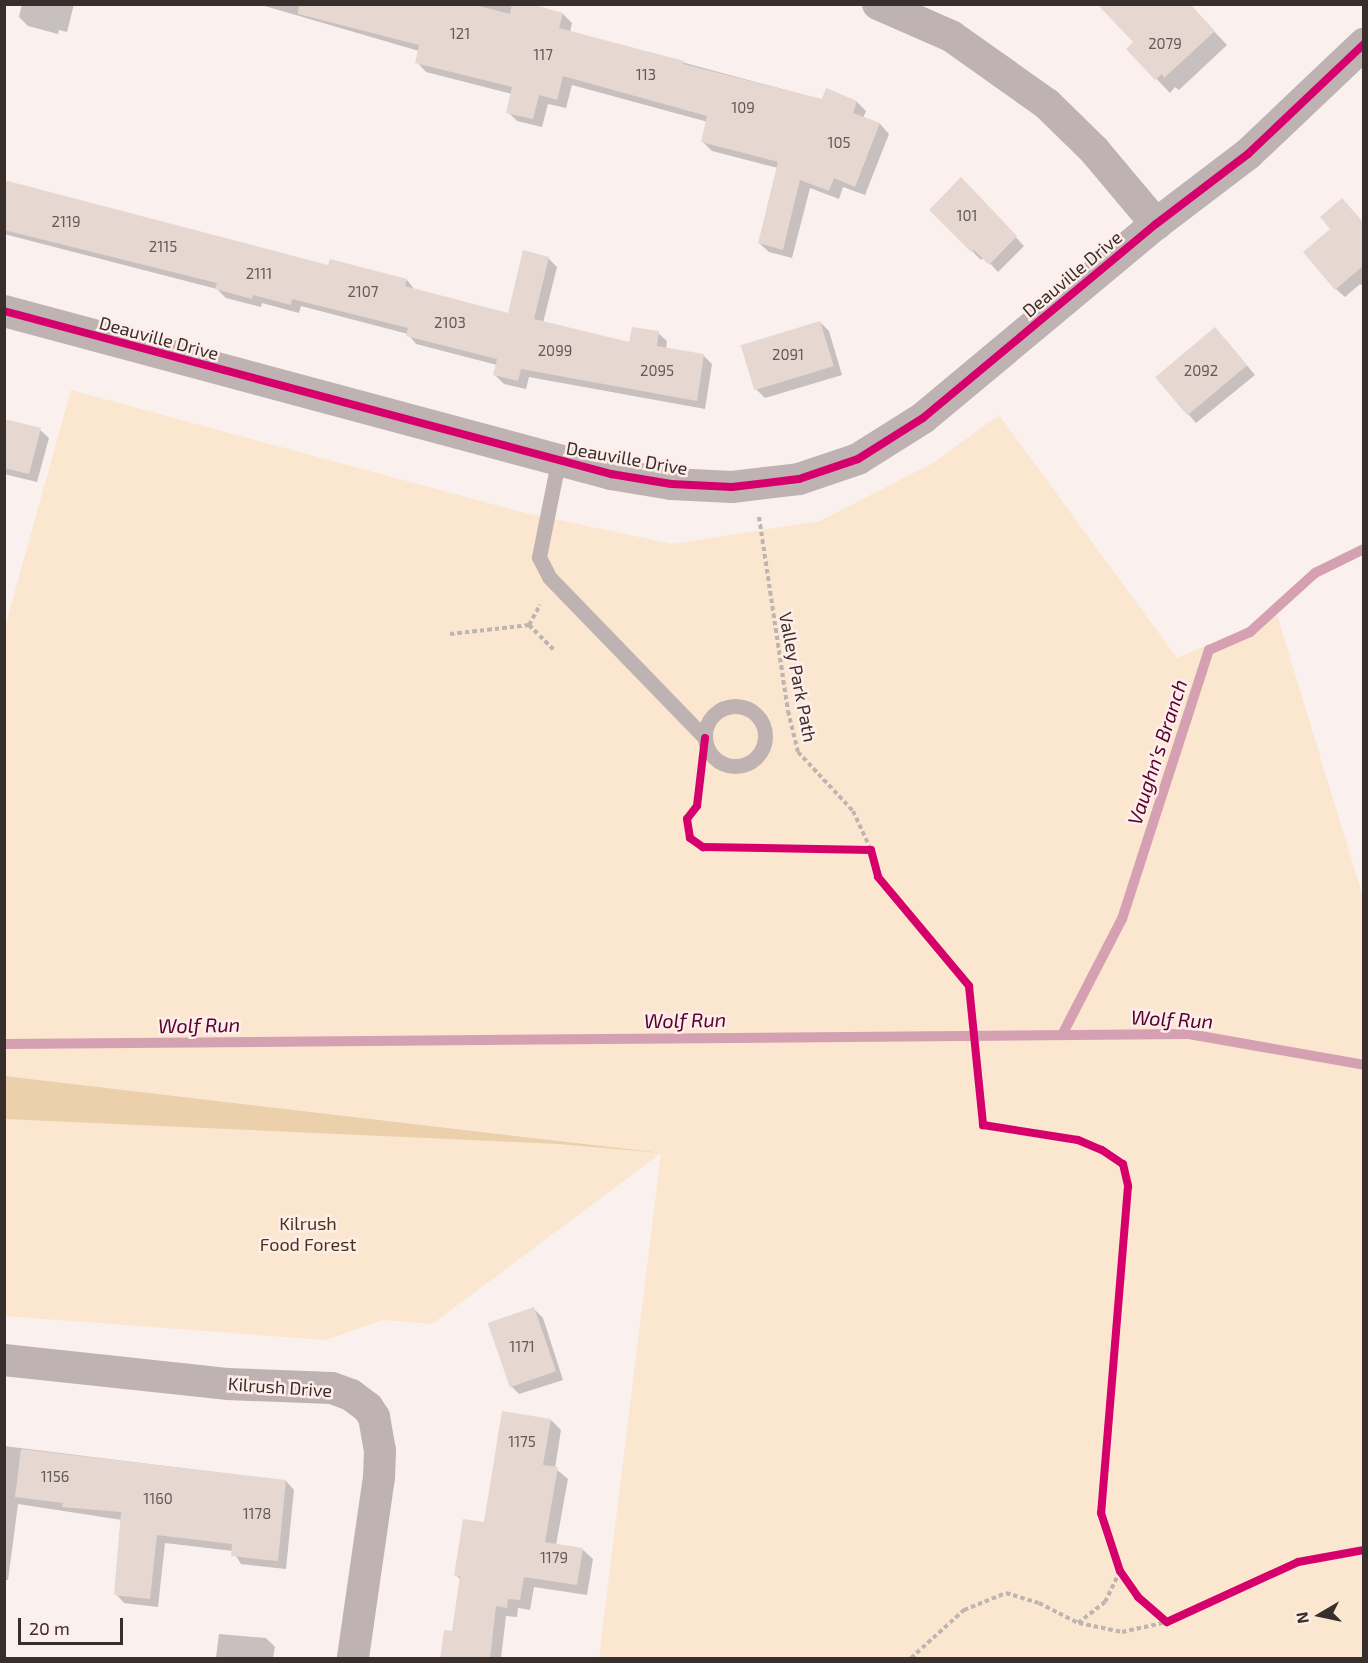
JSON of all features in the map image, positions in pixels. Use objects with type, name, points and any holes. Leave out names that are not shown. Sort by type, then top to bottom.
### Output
[{"type":"street","points":[[878,4],[951,36],[1047,104],[1094,150],[1156,224]]},
{"type":"street","name":"Deauville Drive","points":[[4,311],[558,462],[670,484],[755,484],[799,479],[858,459],[923,418],[1156,224],[1248,154],[1364,44]]},
{"type":"street","name":"Kilrush Drive","points":[[4,1360],[227,1384],[332,1388],[351,1395],[368,1408],[374,1416],[380,1450],[379,1477],[353,1659]]},
{"type":"lane","points":[[558,462],[539,557],[549,578],[705,738],[713,757],[722,764],[742,766],[759,755],[766,735],[752,711],[734,706],[710,720],[705,738]]},
{"type":"path","points":[[450,634],[529,625],[554,650]]},
{"type":"path","points":[[1078,1623],[1105,1602],[1120,1571]]},
{"type":"path","points":[[911,1659],[964,1610],[1006,1593],[1040,1603],[1078,1623],[1122,1632],[1167,1622]]},
{"type":"green space","name":"Kilrush Food Forest","points":[[71,390],[517,511],[672,544],[820,521],[933,463],[999,415],[1177,658],[1277,615],[1363,897],[1363,1658],[599,1658],[661,1153],[432,1324],[383,1320],[325,1340],[5,1316],[5,1118],[589,1144],[5,1076],[5,627]]},
{"type":"shaded area","points":[[5,1076],[662,1153],[558,1144],[5,1119]]},
{"type":"building","points":[[299,4],[471,4],[510,14],[512,4],[532,4],[563,13],[559,28],[684,61],[683,64],[822,99],[826,88],[857,101],[853,113],[880,123],[855,187],[834,178],[829,191],[800,180],[783,250],[758,243],[778,162],[701,142],[707,116],[563,76],[557,100],[539,95],[533,119],[506,113],[512,87],[415,63],[419,45],[298,14]]},
{"type":"building","points":[[1097,4],[1190,4],[1215,31],[1164,78],[1162,74],[1155,80],[1126,49],[1133,42]]},
{"type":"building","points":[[961,177],[1017,236],[989,265],[974,250],[971,252],[929,210]]},
{"type":"building","points":[[4,180],[328,265],[330,259],[407,279],[405,286],[508,313],[523,250],[549,257],[534,319],[629,342],[632,327],[659,331],[657,346],[704,354],[697,401],[521,369],[518,381],[493,375],[497,359],[406,336],[408,328],[292,299],[291,305],[253,295],[252,299],[215,289],[217,283],[4,230]]},
{"type":"building","points":[[1342,198],[1364,223],[1364,265],[1335,290],[1303,252],[1330,229],[1320,217]]},
{"type":"building","points":[[820,321],[834,366],[754,390],[741,345]]},
{"type":"building","points":[[1215,327],[1247,365],[1187,415],[1155,377]]},
{"type":"building","points":[[4,419],[41,428],[29,474],[4,468]]},
{"type":"building","points":[[534,1307],[556,1371],[510,1387],[488,1323]]},
{"type":"building","points":[[502,1411],[551,1419],[543,1465],[558,1467],[545,1542],[583,1548],[577,1585],[524,1577],[520,1600],[508,1599],[507,1608],[496,1606],[490,1659],[440,1659],[444,1630],[452,1631],[460,1576],[454,1576],[463,1519],[484,1522]]},
{"type":"building","points":[[21,1449],[286,1480],[278,1561],[231,1556],[232,1544],[157,1535],[150,1599],[114,1595],[121,1512],[62,1507],[63,1503],[15,1497]]},
{"type":"waterway","name":"Vaughn's Branch","points":[[1062,1035],[1122,919],[1209,650],[1250,632],[1315,573],[1364,549]]},
{"type":"waterway","name":"Wolf Run","points":[[4,1044],[1189,1034],[1364,1065]]},
{"type":"cycle path","points":[[4,311],[611,474],[671,484],[732,487],[799,479],[858,459],[923,418],[1156,224],[1248,154],[1364,44]]},
{"type":"cycle path","points":[[705,738],[697,806],[687,819],[690,838],[703,847],[871,850],[878,877],[969,986],[983,1125],[1078,1140],[1102,1150],[1123,1164],[1128,1186],[1101,1513],[1120,1571],[1138,1597],[1167,1622],[1298,1562],[1364,1550]]}]
